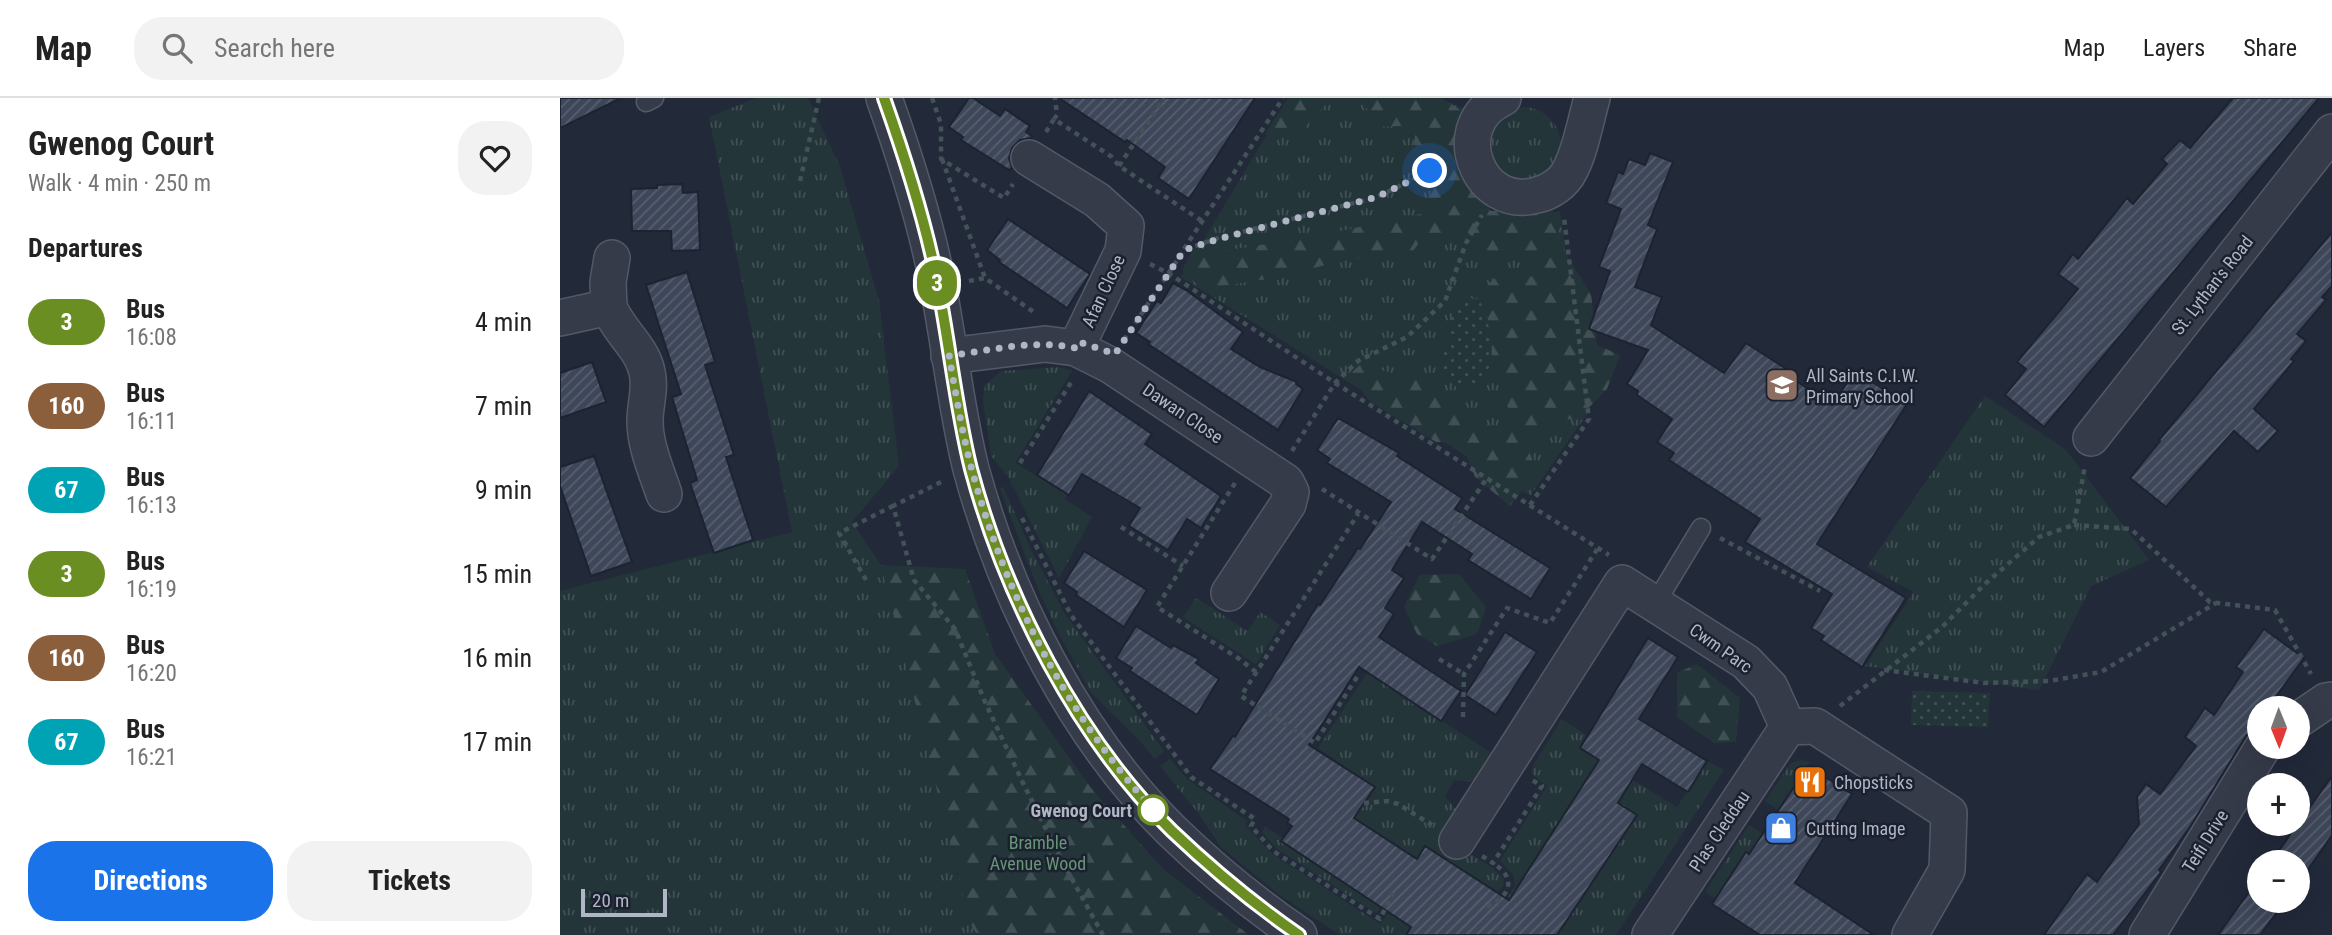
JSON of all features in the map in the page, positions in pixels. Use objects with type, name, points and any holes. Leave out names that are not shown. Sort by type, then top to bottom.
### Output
[{"type":"street","points":[[884,98],[917,199],[938,286],[972,470],[994,540],[1023,611],[1084,722],[1142,798],[1171,830],[1262,909],[1299,935]]},
{"type":"street","points":[[1503,98],[1482,113],[1474,129],[1471,146],[1485,176],[1511,196],[1528,198],[1545,193],[1560,184],[1570,170],[1592,98]]},
{"type":"street","name":"St. Lythan's Road","points":[[2091,438],[2332,132]]},
{"type":"street","name":"Afan Close","points":[[1029,158],[1097,200],[1126,226],[1124,251],[1082,350]]},
{"type":"street","points":[[612,258],[608,282],[609,307],[614,320],[642,356],[648,373],[646,440],[664,494]]},
{"type":"street","points":[[560,318],[609,307]]},
{"type":"street","name":"Dawan Close","points":[[949,356],[1045,344],[1082,350],[1111,365],[1276,475]]},
{"type":"street","points":[[1229,593],[1288,504],[1291,492],[1286,482],[1276,475]]},
{"type":"street","points":[[1445,834],[1622,583]]},
{"type":"street","name":"Cwm Parc","points":[[1622,583],[1746,662],[1802,727]]},
{"type":"street","points":[[2310,712],[2329,700]]},
{"type":"street","points":[[1802,727],[1949,813],[1947,870],[1910,935]]},
{"type":"street","name":"Plas Cleddau","points":[[1657,933],[1802,727]]},
{"type":"street","name":"Teifi Drive","points":[[2147,935],[2255,760]]},
{"type":"lane","points":[[1655,604],[1701,528]]},
{"type":"path","points":[[800,181],[819,98]]},
{"type":"path","points":[[1054,119],[1057,115],[1055,98]]},
{"type":"path","points":[[1119,166],[1164,98]]},
{"type":"path","points":[[1122,343],[1283,98]]},
{"type":"path","points":[[941,159],[985,278],[1036,314]]},
{"type":"path","points":[[1184,250],[1377,197],[1430,171],[1485,176],[1446,301],[1408,337],[1358,361],[1335,383],[1276,475]]},
{"type":"path","points":[[1530,505],[1589,419],[1560,184]]},
{"type":"path","points":[[1124,251],[1168,273],[1335,383],[1598,548],[1625,566],[1622,583]]},
{"type":"path","points":[[1020,464],[1082,350]]},
{"type":"path","points":[[2074,526],[2091,438]]},
{"type":"path","points":[[866,580],[839,533],[949,478],[972,470]]},
{"type":"path","points":[[1316,485],[1432,559],[1487,478]]},
{"type":"path","points":[[893,506],[914,580],[955,629],[1023,783],[1103,935]]},
{"type":"path","points":[[1018,509],[1071,615],[1191,777],[1255,819],[1251,825],[1273,850],[1380,919],[1393,893]]},
{"type":"path","points":[[1357,677],[1315,743],[1241,696],[1358,514]]},
{"type":"path","points":[[1802,727],[1942,627],[1986,583],[2039,537],[2074,526],[2131,529],[2210,602],[2275,610],[2329,700]]},
{"type":"path","points":[[1121,527],[1183,566]]},
{"type":"path","points":[[1701,528],[1821,591]]},
{"type":"path","points":[[1463,717],[1464,674],[1507,608],[1550,623],[1598,548]]},
{"type":"path","points":[[1884,670],[1984,682],[2049,681],[2101,672],[2216,603]]},
{"type":"path","points":[[1439,659],[1464,674]]},
{"type":"path","points":[[1364,803],[1387,801],[1398,804],[1445,834]]},
{"type":"path","points":[[1488,907],[1498,902],[1507,889],[1509,878],[1505,870],[1493,863]]},
{"type":"green space","points":[[756,98],[808,98],[840,167],[879,301],[899,466],[852,522],[881,565],[970,923],[977,935],[560,935],[560,591],[792,532],[709,117]]},
{"type":"green space","points":[[1288,98],[1332,98],[1294,139],[1265,134]]},
{"type":"green space","points":[[1289,98],[1438,98],[1465,109],[1455,151],[1471,203],[1512,220],[1560,211],[1587,414],[1530,496],[1181,277]]},
{"type":"green space","points":[[1359,98],[1442,98],[1466,114],[1463,168],[1491,211],[1552,208],[1566,254],[1591,294],[1597,345],[1620,355],[1607,389],[1577,420],[1555,418],[1528,449],[1537,473],[1510,506],[1475,477],[1461,442],[1436,442],[1372,403],[1348,376],[1361,364],[1438,386],[1444,397],[1461,412],[1518,434],[1491,363],[1489,320],[1476,295],[1494,279],[1538,276],[1547,262],[1483,254],[1457,235],[1423,238],[1409,256],[1346,259],[1286,276],[1202,289],[1182,270],[1194,248],[1223,251],[1312,237],[1421,214],[1440,174],[1413,158],[1416,125],[1380,127]]},
{"type":"green space","points":[[1523,107],[1538,110],[1550,118],[1558,130],[1561,145],[1558,160],[1550,172],[1538,180],[1523,183],[1508,180],[1496,172],[1488,160],[1485,145],[1488,130],[1496,118],[1508,110]]},
{"type":"green space","points":[[1463,297],[1479,299],[1489,327],[1492,356],[1489,369],[1482,379],[1471,385],[1454,386],[1439,369],[1450,340],[1454,311]]},
{"type":"green space","points":[[1059,367],[1072,371],[1015,463],[1067,495],[1065,499],[1092,517],[1059,578],[1007,475],[991,456],[983,400],[985,385],[1001,371]]},
{"type":"green space","points":[[1985,396],[2066,450],[2149,560],[2091,586],[2039,690],[1865,666],[1914,592],[1867,567]]},
{"type":"green space","points":[[1003,486],[1031,550],[1065,614],[1164,751],[1155,759],[1091,693],[1038,589],[1000,489]]},
{"type":"green space","name":"Bramble Avenue Wood","points":[[881,565],[965,569],[995,654],[1091,788],[1163,869],[1249,935],[977,935],[970,923]]},
{"type":"green space","points":[[1459,574],[1486,607],[1477,634],[1437,646],[1417,634],[1404,607],[1420,575]]},
{"type":"green space","points":[[1196,598],[1248,631],[1260,612],[1280,625],[1256,664],[1183,617]]},
{"type":"green space","points":[[1697,664],[1740,698],[1736,742],[1714,743],[1677,717],[1677,673]]},
{"type":"green space","points":[[1368,672],[1491,753],[1475,779],[1470,782],[1454,780],[1445,796],[1455,809],[1439,834],[1494,869],[1504,879],[1503,886],[1492,899],[1480,881],[1425,846],[1417,859],[1387,840],[1376,856],[1353,821],[1374,787],[1318,748]]},
{"type":"green space","points":[[1912,691],[1990,693],[1988,727],[1911,725]]},
{"type":"green space","points":[[1562,719],[1586,735],[1579,747],[1677,807],[1707,761],[1724,770],[1616,935],[1557,935],[1580,868],[1596,878],[1637,815],[1618,803],[1538,855],[1493,924],[1515,885],[1513,874],[1500,861],[1547,786],[1532,774],[1533,766]]},
{"type":"green space","points":[[1170,759],[1187,779],[1247,821],[1245,825],[1271,853],[1380,924],[1389,912],[1411,927],[1406,935],[1340,935],[1278,894],[1221,847],[1199,814],[1160,766]]},
{"type":"green space","points":[[1801,760],[1810,762],[1778,810],[1765,801],[1791,763]]},
{"type":"green space","points":[[1749,825],[1763,834],[1749,854],[1746,852],[1715,899],[1705,892]]},
{"type":"green space","points":[[1265,827],[1283,838],[1281,842],[1381,907],[1376,913],[1277,849],[1262,832]]},
{"type":"building","points":[[560,98],[621,98],[560,128]]},
{"type":"building","points":[[969,98],[1000,116],[1005,109],[1030,126],[1026,132],[1031,138],[1020,140],[1012,148],[1009,158],[1012,168],[1009,170],[961,140],[963,137],[949,127]]},
{"type":"building","points":[[1059,98],[1255,98],[1189,199],[1158,178],[1165,167]]},
{"type":"building","points":[[2233,98],[2319,98],[2044,427],[2005,395],[2026,369],[2017,362],[2078,289],[2058,274],[2073,254],[2078,259],[2127,198],[2133,204],[2167,164],[2162,159],[2180,140],[2190,148]]},
{"type":"building","points":[[1650,153],[1673,162],[1648,225],[1657,229],[1635,287],[1662,297],[1651,325],[1724,373],[1746,343],[1791,372],[1789,376],[1832,405],[1855,371],[1907,404],[1817,544],[1906,598],[1862,667],[1821,640],[1824,636],[1811,628],[1832,594],[1745,542],[1760,519],[1669,460],[1674,453],[1657,442],[1672,419],[1637,395],[1638,391],[1627,384],[1648,350],[1589,329],[1610,271],[1599,267],[1621,209],[1606,203],[1618,172],[1623,174],[1629,159],[1645,165]]},
{"type":"building","points":[[682,184],[683,193],[698,192],[700,250],[672,251],[671,231],[632,231],[631,189]]},
{"type":"building","points":[[1008,219],[1090,274],[1067,308],[999,262],[1000,260],[987,250]]},
{"type":"building","points":[[2332,232],[2332,286],[2322,297],[2326,300],[2297,334],[2306,341],[2291,359],[2294,361],[2254,409],[2278,431],[2258,452],[2234,431],[2166,507],[2130,478]]},
{"type":"building","points":[[687,272],[715,362],[705,365],[734,455],[726,457],[753,540],[714,553],[690,483],[697,480],[672,397],[681,394],[646,285]]},
{"type":"building","points":[[1173,283],[1243,332],[1231,349],[1260,367],[1297,382],[1303,389],[1278,430],[1148,344],[1150,342],[1136,333],[1157,301],[1161,303]]},
{"type":"building","points":[[592,362],[606,402],[560,418],[560,373]]},
{"type":"building","points":[[1089,391],[1152,434],[1145,444],[1221,496],[1201,528],[1187,519],[1168,550],[1129,526],[1140,508],[1082,474],[1069,495],[1037,475]]},
{"type":"building","points":[[1338,418],[1399,453],[1397,456],[1462,498],[1455,509],[1550,568],[1531,599],[1468,560],[1472,554],[1422,522],[1392,570],[1404,578],[1385,608],[1394,614],[1379,637],[1461,691],[1441,721],[1359,667],[1309,745],[1375,787],[1354,818],[1417,859],[1425,846],[1509,900],[1599,760],[1580,748],[1648,638],[1678,657],[1639,719],[1707,761],[1688,792],[1642,764],[1618,803],[1637,815],[1557,935],[1406,935],[1411,927],[1281,841],[1292,826],[1287,823],[1289,819],[1210,769],[1233,736],[1235,737],[1318,604],[1320,605],[1391,502],[1327,463],[1330,459],[1317,450]]},
{"type":"building","points":[[594,456],[632,562],[591,576],[560,486],[560,467]]},
{"type":"building","points":[[1084,551],[1147,590],[1124,627],[1076,595],[1077,592],[1064,583]]},
{"type":"building","points":[[1136,626],[1171,648],[1173,645],[1199,659],[1196,663],[1219,679],[1197,715],[1130,671],[1132,668],[1116,658]]},
{"type":"building","points":[[2264,629],[2304,658],[2276,696],[2247,696],[2247,735],[2190,827],[2159,870],[2161,872],[2113,935],[2044,935],[2087,874],[2097,882],[2139,824],[2137,797],[2146,784],[2160,794],[2196,746],[2185,737],[2205,708],[2214,715],[2243,672],[2236,667]]},
{"type":"building","points":[[1505,632],[1537,652],[1496,715],[1465,695]]},
{"type":"building","points":[[1808,766],[1852,794],[1795,883],[1874,935],[1760,935],[1712,904]]},
{"type":"building","points":[[2332,776],[2332,835],[2310,867],[2310,850],[2279,850],[2289,836],[2310,836],[2310,807]]},
{"type":"building","points":[[2247,895],[2247,913],[2276,913],[2260,935],[2218,935]]},
{"type":"bus line","name":"3","points":[[884,98],[917,199],[930,252],[960,417],[982,506],[1023,611],[1042,651],[1084,722],[1142,798],[1171,830],[1215,870],[1299,935]]},
{"type":"place","name":"All Saints C.I.W. Primary School","points":[[1782,385]]},
{"type":"place","name":"Chopsticks","points":[[1810,782]]},
{"type":"place","name":"Gwenog Court","points":[[1153,810]]},
{"type":"place","name":"Cutting Image","points":[[1781,828]]},
{"type":"route","points":[[1153,810],[1157,814],[1084,722],[1042,651],[1023,611],[982,506],[968,455],[949,356],[1045,344],[1076,348],[1079,342],[1115,354],[1184,250],[1377,197],[1430,171]]}]
